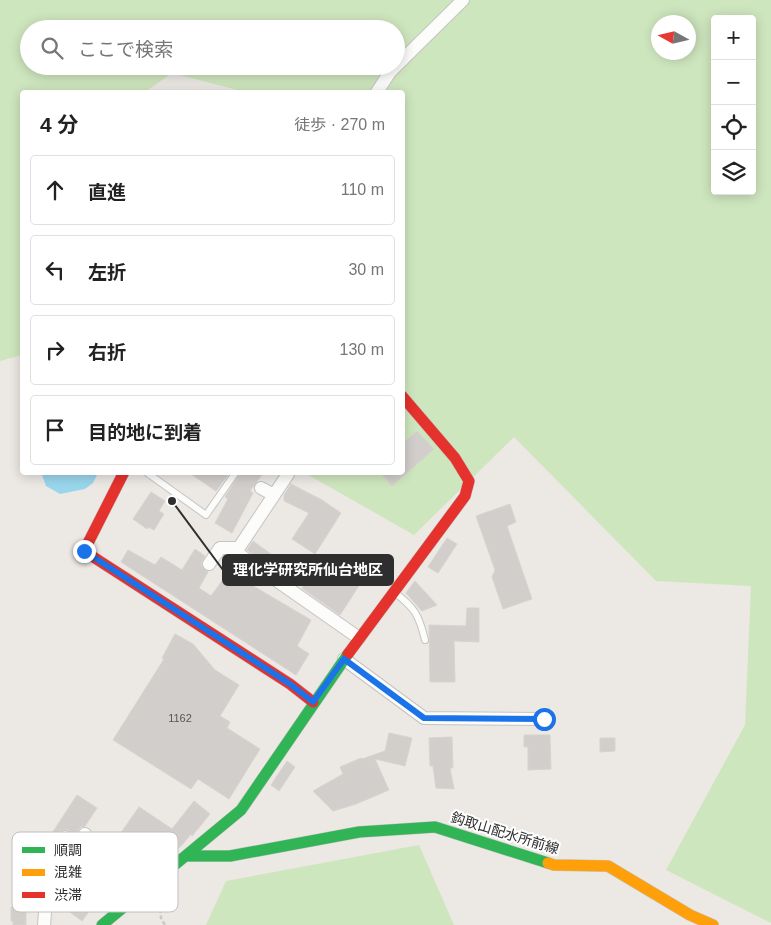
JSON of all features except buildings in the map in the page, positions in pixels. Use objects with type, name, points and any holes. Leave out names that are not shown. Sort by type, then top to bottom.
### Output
[{"type":"street","points":[[405,57],[463,0]]},
{"type":"street","points":[[377,90],[388,75]]},
{"type":"street","points":[[178,863],[241,810],[313,702],[393,591],[465,496],[469,481],[453,453],[405,400]]},
{"type":"street","points":[[122,475],[84,551],[290,684],[313,702]]},
{"type":"street","points":[[287,475],[236,552],[359,638]]},
{"type":"street","points":[[261,488],[274,495]]},
{"type":"street","points":[[209,564],[220,548],[239,548]]},
{"type":"street","points":[[344,659],[424,718],[544,719]]},
{"type":"street","name":"鈎取山配水所前線","points":[[186,856],[230,856],[359,832],[435,827],[554,865],[608,866],[690,915],[713,925]]},
{"type":"street","points":[[44,925],[45,912]]},
{"type":"street","points":[[102,925],[118,912]]},
{"type":"lane","points":[[150,475],[206,516],[234,475]]},
{"type":"lane","points":[[393,591],[408,602],[420,618],[425,640]]},
{"type":"path","points":[[160,912],[165,925]]},
{"type":"green space","points":[[0,0],[771,0],[771,923],[666,870],[745,725],[751,586],[656,581],[514,437],[414,535],[309,475],[405,475],[405,90],[237,90],[180,75],[405,75],[405,20],[20,20],[20,75],[169,75],[148,90],[20,90],[20,356],[0,361]]},
{"type":"green space","points":[[419,845],[454,925],[206,925],[226,881]]},
{"type":"water","points":[[42,475],[97,475],[93,483],[85,489],[60,494],[46,486]]},
{"type":"traffic: fast","points":[[178,862],[241,810],[348,654]]},
{"type":"traffic: fast","points":[[186,856],[230,856],[359,832],[435,827],[548,863]]},
{"type":"traffic: fast","points":[[102,925],[118,912]]},
{"type":"traffic: slow","points":[[548,863],[554,865],[608,866],[690,915],[713,925]]},
{"type":"traffic: jam","points":[[348,654],[465,496],[469,481],[455,458],[405,400]]},
{"type":"traffic: jam","points":[[122,475],[84,551],[290,684],[313,702]]},
{"type":"place","name":"理化学研究所仙台地区","points":[[172,501]]},
{"type":"route","points":[[84,551],[290,684],[313,702],[344,659],[424,718],[544,719]]}]
